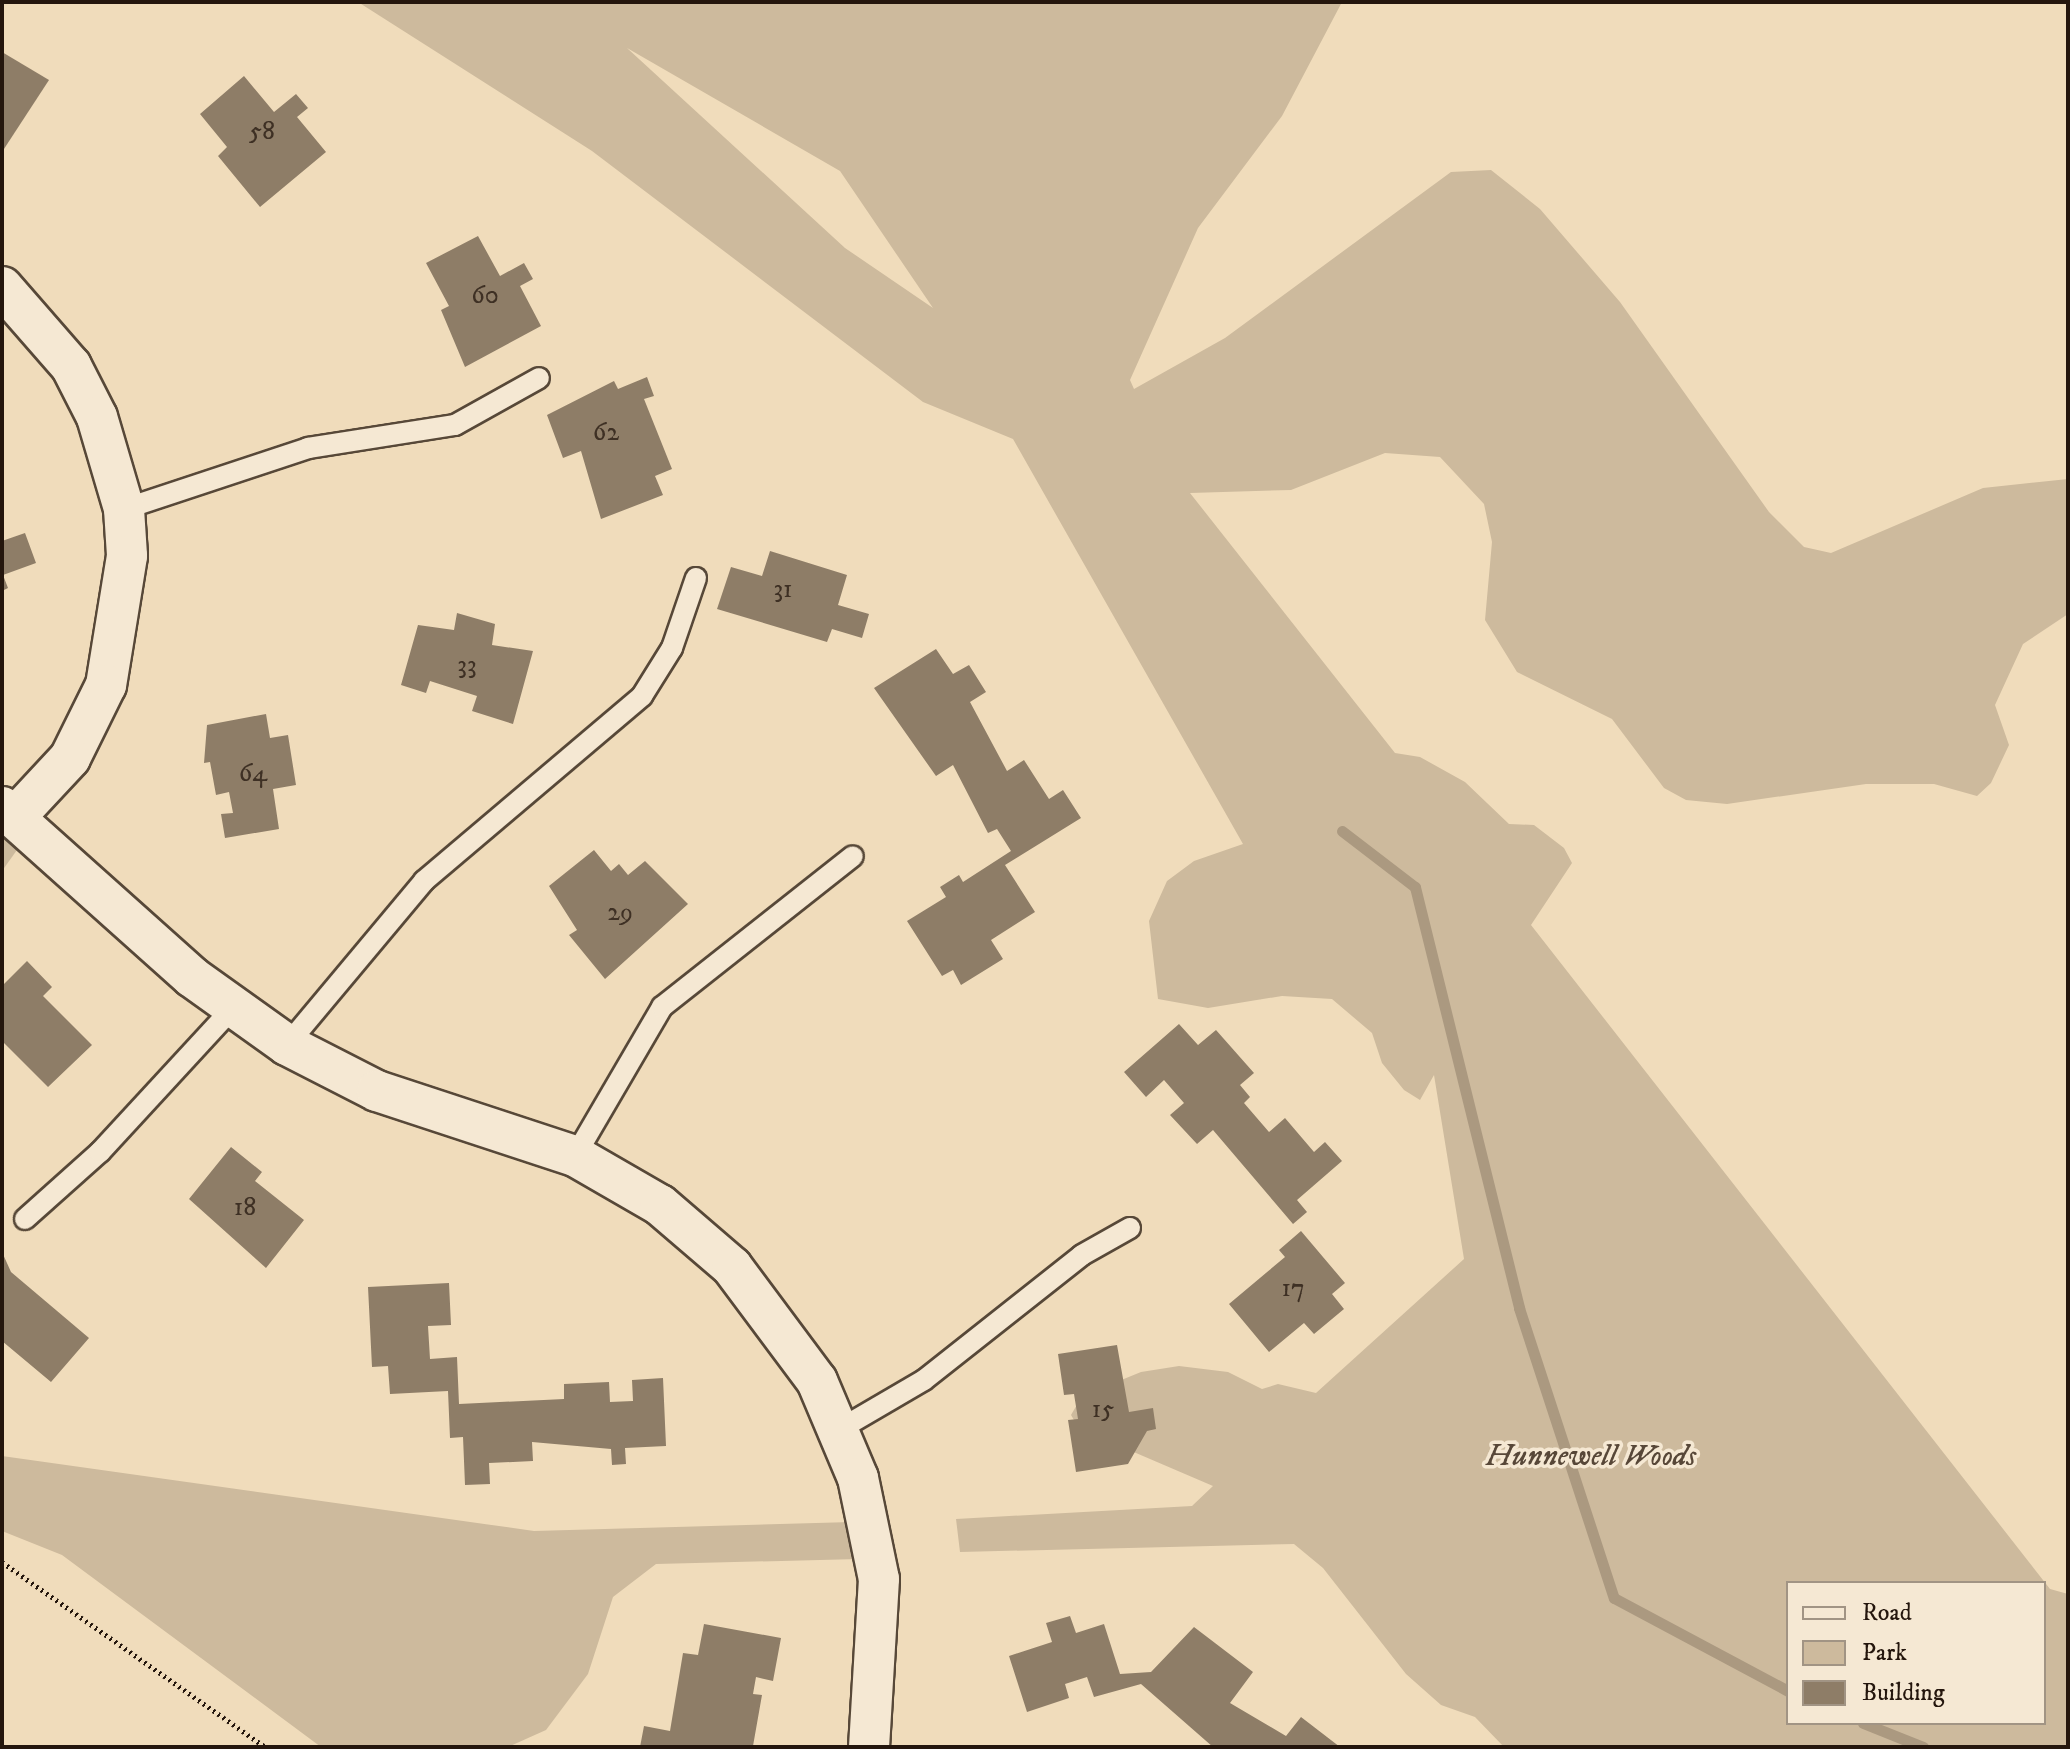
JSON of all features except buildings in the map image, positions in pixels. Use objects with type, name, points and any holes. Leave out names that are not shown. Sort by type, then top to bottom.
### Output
[{"type":"street","points":[[2,287],[71,366],[97,417],[124,509],[125,602],[106,685],[70,758],[9,811],[232,1009],[287,1045],[377,1091],[575,1156],[660,1205],[732,1267],[787,1335],[840,1429],[879,1579],[869,1747]]},
{"type":"lane","points":[[124,509],[308,448],[455,425],[539,378]]},
{"type":"lane","points":[[287,1045],[424,881],[642,696],[672,648],[696,578]]},
{"type":"lane","points":[[575,1156],[662,1007],[853,856]]},
{"type":"lane","points":[[25,1219],[122,1130],[232,1009]]},
{"type":"lane","points":[[840,1429],[924,1380],[1082,1255],[1130,1228]]},
{"type":"path","points":[[2,1562],[265,1747]]},
{"type":"green space","name":"Hunnewell Woods","points":[[358,2],[1342,2],[1282,116],[1198,228],[1130,380],[1134,389],[1225,338],[1451,172],[1491,170],[1540,209],[1620,302],[1769,512],[1804,547],[1831,553],[1983,488],[2068,479],[2068,614],[2023,644],[1995,705],[2009,745],[1991,783],[1977,796],[1934,784],[1866,784],[1727,804],[1686,800],[1664,788],[1612,719],[1517,672],[1485,620],[1492,542],[1484,504],[1440,457],[1385,453],[1291,490],[1190,493],[1395,753],[1420,757],[1465,782],[1509,824],[1534,825],[1564,848],[1572,863],[1531,925],[2044,1581],[1786,1581],[1786,1725],[2046,1725],[2046,1584],[2050,1589],[2068,1594],[2068,1747],[1504,1747],[1475,1717],[1441,1705],[1406,1674],[1323,1568],[1294,1544],[960,1552],[956,1519],[1192,1506],[1213,1486],[1122,1447],[1087,1442],[1071,1415],[1082,1396],[1141,1372],[1179,1366],[1228,1372],[1262,1389],[1278,1384],[1316,1393],[1464,1259],[1434,1075],[1420,1100],[1404,1090],[1382,1063],[1372,1033],[1332,999],[1282,996],[1208,1008],[1158,999],[1149,921],[1167,881],[1194,861],[1243,844],[1013,439],[923,402],[592,151]],"holes":[[[627,48],[840,171],[933,308],[845,248]]]},
{"type":"green space","points":[[2,813],[34,826],[2,871]]},
{"type":"green space","points":[[2,1456],[534,1531],[852,1522],[859,1559],[656,1564],[613,1597],[588,1674],[546,1730],[508,1747],[321,1747],[62,1555],[2,1531]]},
{"type":"waterway","points":[[1342,831],[1415,887],[1519,1308],[1614,1598],[1786,1690]]},
{"type":"waterway","points":[[1868,1725],[1923,1747]]}]
